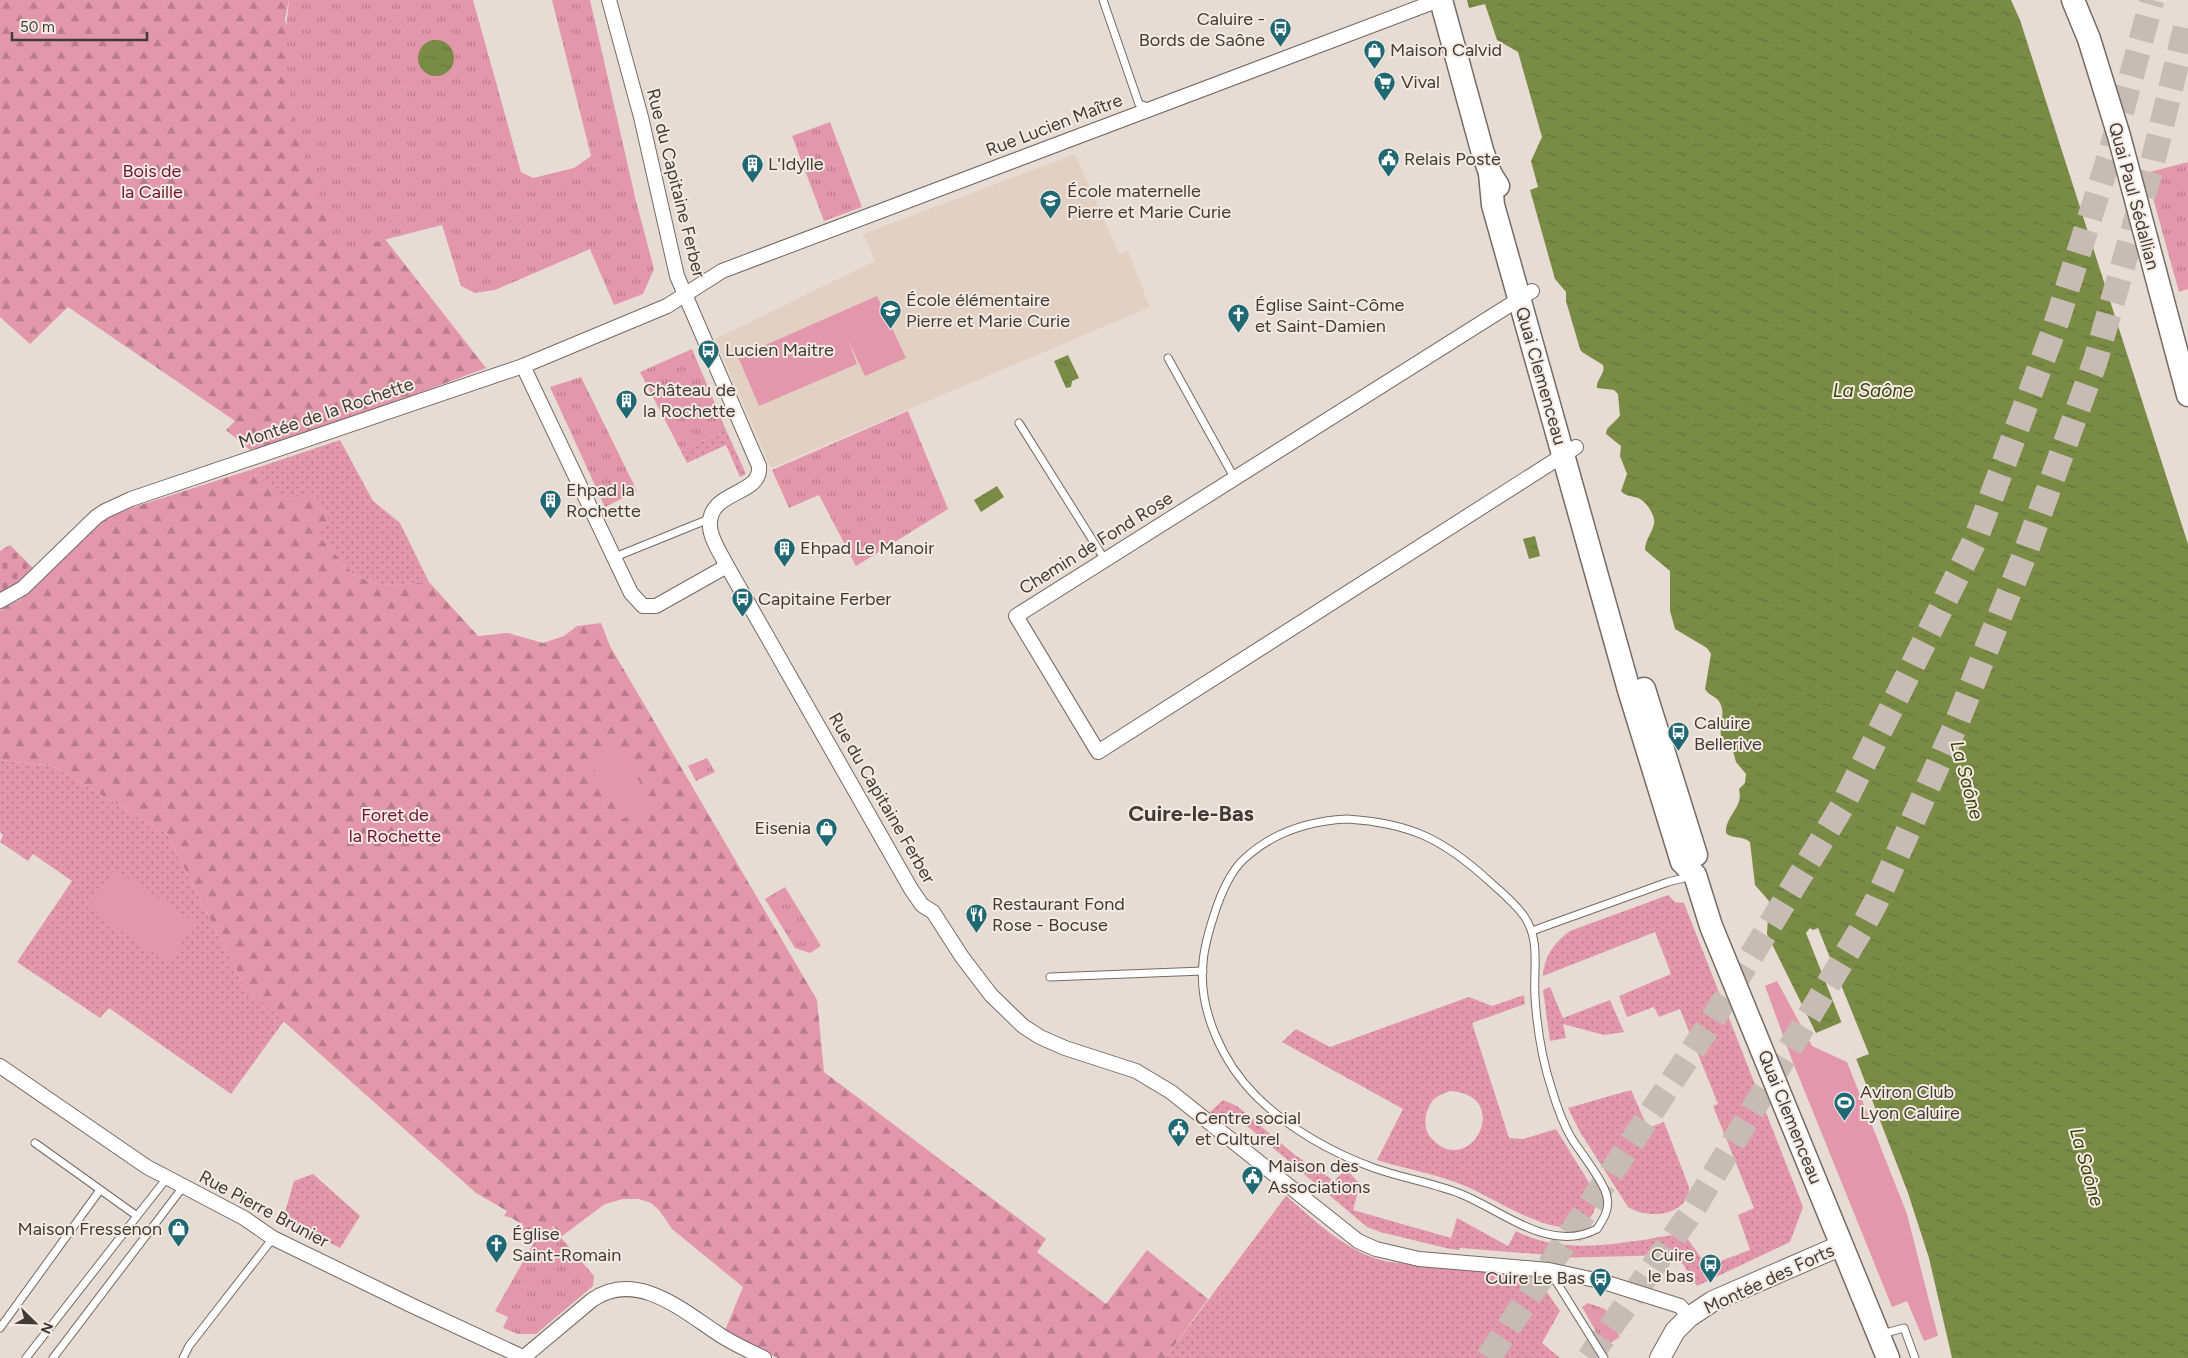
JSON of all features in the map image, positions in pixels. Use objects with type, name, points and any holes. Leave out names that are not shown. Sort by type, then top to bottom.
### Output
[{"type":"main road","name":"Quai Clemenceau","points":[[1440,0],[1490,173],[1492,206],[1526,296],[1605,576],[1682,862],[1694,875],[1711,926],[1888,1358]]},
{"type":"main road","name":"Quai Paul Sédallian","points":[[2073,0],[2090,39],[2119,136],[2128,176],[2188,395]]},
{"type":"street","name":"Rue du Capitaine Ferber","points":[[609,0],[641,117],[677,276],[759,466],[758,480],[722,499],[714,511],[711,521],[712,536],[727,566],[911,889],[922,905],[933,912],[962,957],[991,995],[1024,1026],[1040,1037],[1065,1048],[1136,1071],[1171,1092],[1358,1241],[1376,1250],[1419,1259],[1549,1270],[1654,1296],[1680,1306],[1689,1317]]},
{"type":"street","name":"Rue Lucien Maître","points":[[685,294],[722,271],[1440,0]]},
{"type":"street","name":"Montée de la Rochette","points":[[0,601],[23,588],[96,518],[115,506],[523,366],[667,306],[685,294]]},
{"type":"street","name":"Chemin de Fond Rose","points":[[1526,296],[1016,616],[1098,752],[1570,451]]},
{"type":"street","points":[[523,366],[631,593],[643,606],[656,606],[727,566]]},
{"type":"street","name":"Rue Pierre Brunier","points":[[0,1066],[132,1157],[167,1178],[244,1218],[273,1238],[525,1358]]},
{"type":"street","name":"Montée des Forts","points":[[1660,1358],[1675,1331],[1689,1317],[1713,1301],[1842,1245]]},
{"type":"street","points":[[525,1358],[592,1300],[602,1293],[619,1288],[636,1290],[657,1296],[722,1336],[764,1358]]},
{"type":"lane","points":[[1103,0],[1139,104],[1152,108]]},
{"type":"lane","points":[[1168,358],[1235,479]]},
{"type":"lane","points":[[1019,423],[1105,560]]},
{"type":"lane","points":[[615,557],[704,521],[711,521]]},
{"type":"lane","points":[[1330,820],[1369,820],[1389,824],[1429,837],[1446,846],[1463,858],[1514,904],[1525,917],[1532,930],[1535,948],[1534,995],[1539,1033],[1551,1088],[1571,1137],[1604,1188],[1608,1198],[1606,1210],[1597,1229],[1576,1238],[1543,1233],[1462,1194],[1361,1163],[1298,1130],[1255,1095],[1232,1066],[1214,1029],[1203,986],[1206,944],[1217,907],[1225,887],[1242,860],[1273,838],[1291,829],[1330,820]]},
{"type":"lane","points":[[1532,930],[1668,882],[1694,875]]},
{"type":"lane","points":[[1050,978],[1203,971]]},
{"type":"lane","points":[[35,1143],[136,1216]]},
{"type":"lane","points":[[26,1358],[167,1178]]},
{"type":"lane","points":[[53,1358],[184,1187]]},
{"type":"lane","points":[[0,1328],[100,1190]]},
{"type":"lane","points":[[183,1358],[189,1346],[217,1308],[273,1238]]},
{"type":"lane","points":[[1549,1270],[1604,1358]]},
{"type":"lane","points":[[1878,1335],[1904,1328],[1915,1358]]},
{"type":"shaded area","name":"École élémentaire Pierre et Marie Curie","points":[[1075,154],[1119,254],[1128,251],[1150,307],[771,468],[715,339],[875,261],[863,234]]},
{"type":"green space","name":"Bois de la Caille","points":[[0,0],[289,0],[285,19],[340,250],[385,239],[486,368],[408,397],[250,450],[226,430],[235,421],[68,307],[30,344],[0,317]]},
{"type":"green space","points":[[289,0],[473,0],[521,172],[533,178],[574,168],[591,156],[552,0],[590,0],[636,201],[654,269],[643,294],[614,305],[590,249],[495,290],[475,293],[461,286],[442,225],[340,251],[295,131],[284,48]]},
{"type":"green space","points":[[830,122],[862,207],[824,221],[792,136]]},
{"type":"green space","points":[[2188,162],[2188,289],[2179,292],[2146,173]]},
{"type":"green space","points":[[877,296],[906,358],[865,376],[848,340],[857,364],[759,406],[738,357]]},
{"type":"green space","points":[[692,349],[726,430],[681,451],[640,372]]},
{"type":"green space","points":[[581,377],[637,491],[605,507],[550,387]]},
{"type":"green space","points":[[908,411],[948,509],[856,566],[819,495],[789,508],[772,470]]},
{"type":"green space","points":[[726,430],[746,474],[740,477],[726,445],[687,463],[681,451]]},
{"type":"green space","points":[[340,440],[373,501],[400,523],[429,582],[382,586],[354,575],[319,536],[250,470]]},
{"type":"green space","name":"Foret de la Rochette","points":[[250,470],[281,498],[314,493],[328,518],[319,536],[354,575],[382,586],[429,582],[478,636],[508,633],[543,643],[564,636],[577,626],[601,623],[610,646],[817,1000],[824,1072],[1046,1239],[1037,1252],[1106,1304],[1147,1250],[1208,1299],[1165,1358],[778,1358],[726,1333],[726,1328],[743,1287],[672,1229],[659,1210],[651,1203],[639,1199],[623,1199],[605,1204],[562,1236],[553,1226],[533,1243],[519,1235],[524,1226],[512,1218],[504,1216],[507,1211],[476,1193],[245,987],[167,834],[53,766],[0,760],[0,610],[21,599],[105,519],[131,508]]},
{"type":"green space","points":[[10,545],[33,568],[14,586],[0,593],[0,551]]},
{"type":"green space","points":[[618,745],[652,803],[623,819],[590,762]]},
{"type":"green space","points":[[707,758],[715,772],[696,781],[688,766]]},
{"type":"green space","points":[[0,760],[53,766],[167,834],[245,987],[284,1021],[231,1094],[109,1008],[100,1018],[17,962],[72,881],[33,854],[28,861],[0,842],[3,835],[0,832]]},
{"type":"green space","points":[[115,869],[195,923],[168,963],[88,908]]},
{"type":"green space","points":[[785,887],[821,946],[810,953],[795,948],[765,899]]},
{"type":"green space","points":[[1668,895],[1675,902],[1684,903],[1803,1207],[1790,1242],[1697,1286],[1677,1255],[1550,1258],[1549,1255],[1460,1248],[1459,1250],[1450,1249],[1380,1232],[1367,1227],[1240,1120],[1216,1117],[1210,1112],[1223,1100],[1237,1106],[1295,1155],[1334,1181],[1346,1169],[1360,1184],[1353,1210],[1451,1238],[1457,1218],[1508,1246],[1516,1231],[1531,1238],[1547,1242],[1578,1246],[1685,1235],[1707,1266],[1750,1250],[1738,1215],[1754,1208],[1713,1106],[1718,1104],[1680,1009],[1659,1017],[1654,1007],[1627,1017],[1619,996],[1671,974],[1655,932],[1543,976],[1551,950],[1570,931]]},
{"type":"green space","name":"Aviron Club Lyon Caluire","points":[[1777,981],[1812,1046],[1847,1062],[1907,1214],[1938,1336],[1924,1341],[1907,1301],[1892,1307],[1792,1060],[1765,986]]},
{"type":"green space","points":[[1550,987],[1563,1018],[1610,1000],[1624,1032],[1604,1035],[1563,1024],[1566,1038],[1550,1041],[1543,990]]},
{"type":"green space","points":[[1524,995],[1525,1004],[1472,1023],[1509,1138],[1523,1139],[1556,1129],[1593,1189],[1596,1201],[1594,1211],[1590,1218],[1579,1226],[1564,1227],[1547,1224],[1510,1209],[1454,1182],[1377,1160],[1403,1109],[1282,1042],[1296,1029],[1330,1047],[1469,997],[1492,1006]],"holes":[[[1450,1091],[1469,1096],[1480,1106],[1483,1119],[1480,1132],[1471,1143],[1460,1149],[1446,1148],[1428,1134],[1425,1121],[1427,1111],[1435,1099]]]},
{"type":"green space","points":[[1631,1090],[1648,1128],[1664,1122],[1689,1187],[1687,1197],[1682,1204],[1675,1210],[1666,1213],[1646,1213],[1628,1207],[1580,1132],[1568,1108]]},
{"type":"green space","points":[[313,1174],[360,1216],[340,1248],[283,1219],[294,1181]]},
{"type":"green space","points":[[1286,1196],[1334,1236],[1374,1258],[1389,1262],[1535,1275],[1560,1311],[1542,1343],[1560,1358],[1165,1358]]},
{"type":"green space","points":[[552,1227],[594,1276],[593,1286],[536,1334],[518,1334],[503,1328],[508,1317],[495,1311],[533,1244]]},
{"type":"green space","points":[[1588,1303],[1605,1309],[1620,1337],[1608,1344],[1602,1342],[1582,1307]]},
{"type":"water","name":"La Saône","points":[[1467,0],[2011,0],[2020,20],[2188,544],[2188,1358],[1952,1358],[1929,1258],[1908,1193],[1842,1022],[1816,1033],[1767,934],[1769,901],[1755,885],[1750,842],[1726,833],[1728,821],[1737,807],[1740,796],[1739,789],[1745,783],[1746,774],[1736,762],[1733,751],[1721,736],[1722,707],[1717,699],[1705,689],[1711,654],[1707,648],[1675,629],[1670,611],[1670,571],[1645,550],[1654,524],[1650,509],[1638,498],[1621,491],[1627,474],[1620,456],[1621,446],[1606,434],[1607,429],[1620,416],[1618,394],[1614,390],[1597,388],[1604,368],[1603,365],[1580,349],[1566,301],[1566,292],[1555,279],[1530,190],[1538,187],[1531,161],[1542,137],[1518,52],[1497,40],[1485,4],[1469,8]]},
{"type":"water","points":[[436,40],[443,41],[449,45],[453,51],[453,65],[449,71],[443,75],[436,76],[429,75],[423,71],[419,65],[418,58],[419,51],[423,45],[429,41]]},
{"type":"water","points":[[1068,355],[1079,378],[1072,381],[1071,387],[1066,388],[1054,361]]},
{"type":"water","points":[[997,486],[1004,497],[981,512],[974,500]]},
{"type":"water","points":[[1535,536],[1540,556],[1529,559],[1523,539]]},
{"type":"pier","points":[[1810,928],[1813,930],[1818,928],[1869,1054],[1856,1059],[1806,933]]},
{"type":"tunnel","points":[[1488,1358],[1708,1027],[1843,805],[1976,538],[2056,324],[2111,151],[2152,0]]},
{"type":"tunnel","points":[[1589,1358],[1692,1211],[1862,928],[1877,900],[1957,722],[2026,551],[2095,362],[2152,165],[2188,17]]},
{"type":"place","name":"Caluire - Bords de Saône","points":[[1281,48]]},
{"type":"place","name":"Maison Calvid","points":[[1374,69]]},
{"type":"place","name":"Vival","points":[[1385,101]]},
{"type":"place","name":"Relais Poste","points":[[1388,178]]},
{"type":"place","name":"L'Idylle","points":[[752,183]]},
{"type":"place","name":"École maternelle Pierre et Marie Curie","points":[[1051,220]]},
{"type":"place","name":"École élémentaire Pierre et Marie Curie","points":[[890,329]]},
{"type":"place","name":"Église Saint-Côme et Saint-Damien","points":[[1239,334]]},
{"type":"place","name":"Lucien Maitre","points":[[709,369]]},
{"type":"place","name":"Château de la Rochette","points":[[627,419]]},
{"type":"place","name":"Ehpad la Rochette","points":[[550,519]]},
{"type":"place","name":"Ehpad Le Manoir","points":[[784,567]]},
{"type":"place","name":"Capitaine Ferber","points":[[742,618]]},
{"type":"place","name":"Caluire Bellerive","points":[[1678,752]]},
{"type":"place","name":"Eisenia","points":[[827,847]]},
{"type":"place","name":"Restaurant Fond Rose - Bocuse","points":[[976,933]]},
{"type":"place","name":"Aviron Club Lyon Caluire","points":[[1844,1121]]},
{"type":"place","name":"Centre social et Culturel","points":[[1179,1147]]},
{"type":"place","name":"Maison des Associations","points":[[1252,1195]]},
{"type":"place","name":"Maison Fressenon","points":[[178,1248]]},
{"type":"place","name":"Église Saint-Romain","points":[[496,1263]]},
{"type":"place","name":"Cuire le bas","points":[[1710,1284]]},
{"type":"place","name":"Cuire Le Bas","points":[[1601,1297]]},
{"type":"district","name":"Cuire-le-Bas","points":[[1191,813]]}]
